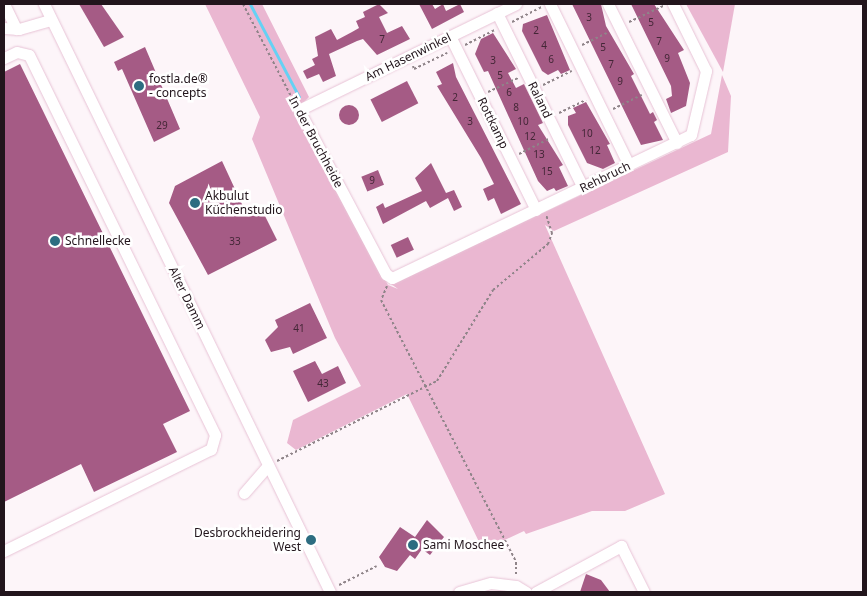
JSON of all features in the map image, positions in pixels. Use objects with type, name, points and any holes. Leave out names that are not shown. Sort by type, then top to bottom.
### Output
[{"type":"street","points":[[4,4],[16,29]]},
{"type":"street","name":"Alter Damm","points":[[44,4],[330,591]]},
{"type":"street","name":"Am Hasenwinkel","points":[[299,110],[516,4]]},
{"type":"street","points":[[549,4],[629,165]]},
{"type":"street","points":[[608,4],[677,143]]},
{"type":"street","name":"Rehbruch","points":[[392,278],[677,143],[697,126],[706,74],[673,4]]},
{"type":"street","name":"Raland","points":[[497,13],[582,188]]},
{"type":"street","points":[[4,28],[16,29],[51,20]]},
{"type":"street","name":"Rottkamp","points":[[450,36],[510,158],[539,209]]},
{"type":"street","points":[[4,58],[17,52],[30,55],[215,435],[211,449],[4,551]]},
{"type":"street","name":"In der Bruchheide","points":[[299,110],[386,274],[392,278]]},
{"type":"street","points":[[244,493],[268,465]]},
{"type":"street","points":[[536,592],[621,546],[644,592]]},
{"type":"street","points":[[459,592],[478,585],[516,586],[526,592]]},
{"type":"path","name":"In der Bruchheide","points":[[243,4],[299,110]]},
{"type":"path","points":[[408,57],[414,69],[549,4]]},
{"type":"path","points":[[535,90],[581,66]]},
{"type":"path","points":[[480,96],[527,74]]},
{"type":"path","points":[[604,113],[651,90]]},
{"type":"path","points":[[549,119],[595,95]]},
{"type":"path","points":[[510,158],[557,134]]},
{"type":"path","points":[[268,465],[426,388],[460,349],[493,290],[548,244],[552,233],[539,209]]},
{"type":"path","points":[[392,278],[381,300],[516,562],[516,586]]},
{"type":"path","points":[[330,591],[377,566]]},
{"type":"shaded area","points":[[205,4],[262,4],[309,97],[295,111],[388,285],[398,289],[391,284],[711,134],[722,75],[731,96],[728,152],[554,231],[545,225],[665,494],[625,511],[592,511],[526,534],[524,531],[483,550],[407,394],[296,450],[287,443],[293,420],[361,386],[335,338],[252,139],[260,117]]},
{"type":"shaded area","points":[[686,4],[735,4],[723,72]]},
{"type":"building","points":[[79,4],[101,4],[124,37],[104,47]]},
{"type":"building","points":[[379,4],[388,13],[379,17],[387,33],[402,26],[410,39],[377,55],[363,39],[357,41],[329,54],[336,76],[323,82],[319,74],[307,79],[303,71],[315,65],[312,59],[318,56],[315,37],[331,29],[337,40],[359,28],[356,21],[365,17],[363,12]]},
{"type":"building","points":[[419,4],[432,4],[435,9],[443,4],[446,11],[460,4],[464,12],[432,29]]},
{"type":"building","points":[[572,4],[601,4],[606,26],[634,74],[631,76],[650,114],[653,112],[657,120],[654,122],[663,140],[641,145]]},
{"type":"building","points":[[631,4],[654,4],[684,50],[678,53],[690,83],[686,106],[671,113],[666,99],[672,96],[671,86]]},
{"type":"building","points":[[547,15],[570,70],[561,74],[558,70],[548,75],[542,71],[522,31],[523,24]]},
{"type":"building","points":[[493,33],[516,69],[508,73],[516,88],[524,84],[543,123],[538,125],[563,165],[559,167],[568,186],[556,191],[554,188],[547,191],[538,181],[488,71],[484,72],[475,54],[481,39]]},
{"type":"building","points":[[145,47],[180,129],[154,142],[122,69],[118,71],[114,62]]},
{"type":"building","points":[[453,63],[456,77],[521,204],[501,214],[494,198],[488,201],[483,189],[494,184],[481,158],[437,86],[442,84],[436,72]]},
{"type":"building","name":"Schnellecke","points":[[20,64],[190,411],[163,424],[177,452],[94,492],[81,464],[4,502],[4,72]]},
{"type":"building","points":[[407,81],[418,103],[382,122],[370,100]]},
{"type":"building","points":[[586,102],[610,144],[607,145],[615,163],[603,169],[587,163],[568,125],[568,116],[576,113],[573,108]]},
{"type":"building","points":[[349,105],[356,108],[359,115],[356,122],[349,125],[342,122],[339,115],[342,108]]},
{"type":"building","points":[[222,161],[247,215],[261,208],[277,240],[208,275],[169,203],[175,186]]},
{"type":"building","points":[[431,163],[446,193],[454,190],[462,207],[454,211],[448,198],[430,208],[426,201],[383,224],[376,207],[383,203],[385,208],[422,191],[415,178]]},
{"type":"building","points":[[378,170],[384,185],[367,192],[361,177]]},
{"type":"building","points":[[408,237],[414,250],[397,258],[391,245]]},
{"type":"building","points":[[310,303],[327,338],[293,354],[290,347],[271,352],[265,340],[278,327],[275,320]]},
{"type":"building","points":[[315,361],[322,374],[338,366],[346,383],[308,402],[293,371]]},
{"type":"building","name":"Sami Moschee","points":[[427,520],[444,537],[430,555],[422,549],[415,559],[410,555],[397,571],[385,567],[379,557],[400,527],[415,537]]},
{"type":"building","points":[[586,574],[601,580],[610,592],[580,592]]},
{"type":"waterway","points":[[250,4],[299,97]]},
{"type":"place","name":"fostla.de® - concepts","points":[[139,86]]},
{"type":"place","name":"Akbulut Küchenstudio","points":[[195,203]]},
{"type":"place","name":"Schnellecke","points":[[55,241]]},
{"type":"place","name":"Desbrockheidering West","points":[[311,540]]},
{"type":"place","name":"Sami Moschee","points":[[413,545]]}]
